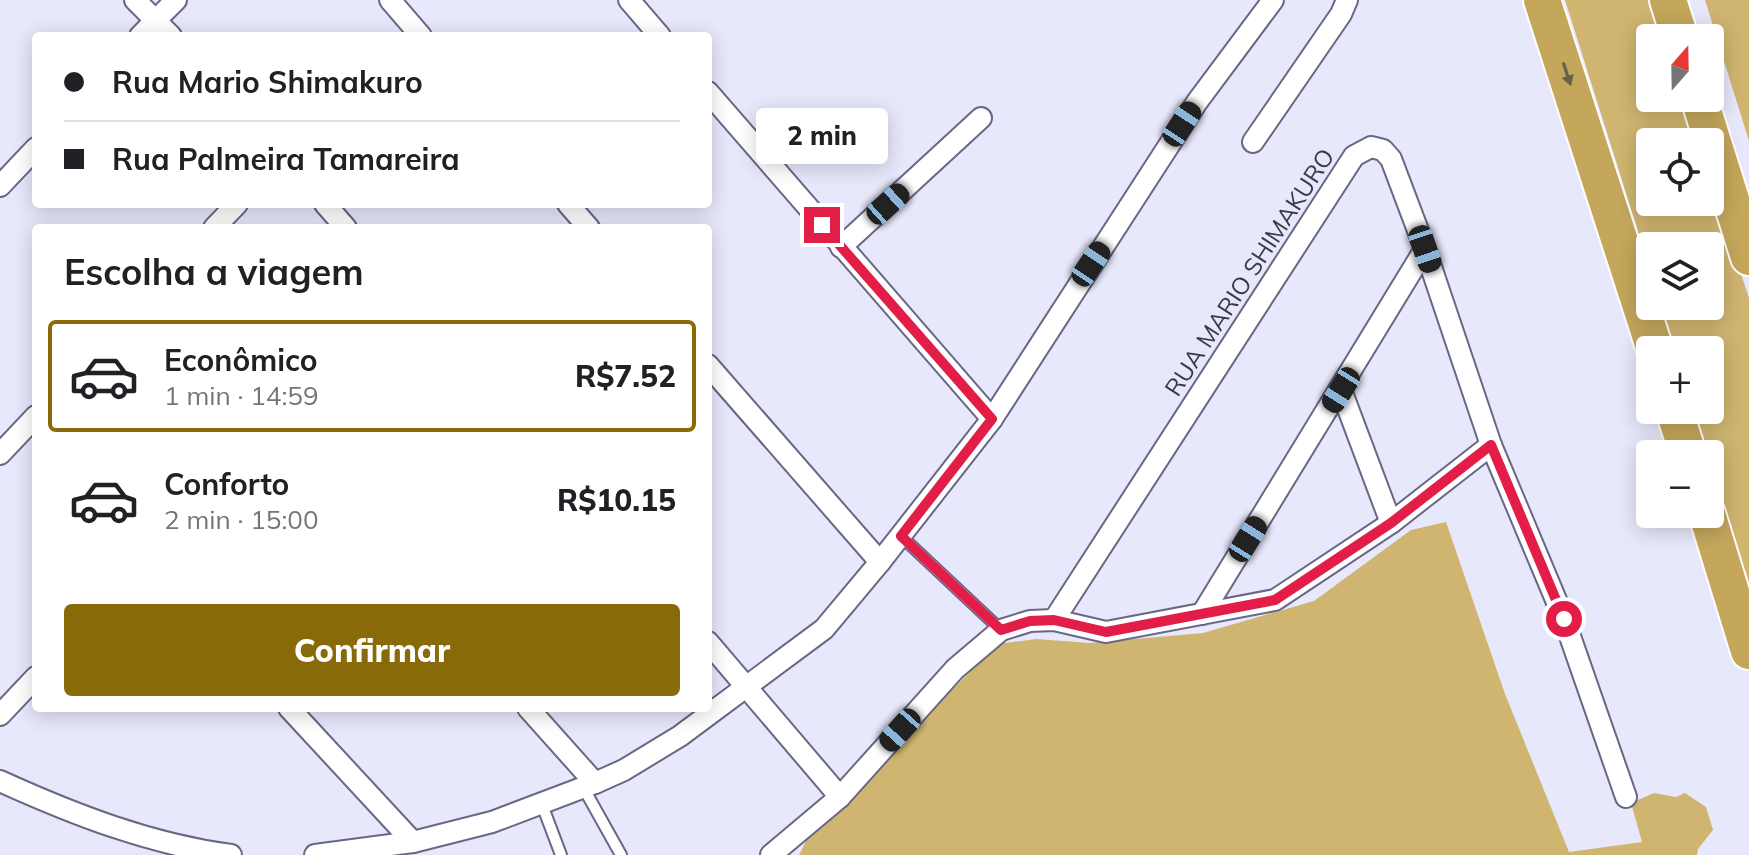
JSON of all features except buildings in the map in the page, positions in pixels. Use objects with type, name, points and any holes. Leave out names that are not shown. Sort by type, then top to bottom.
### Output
[{"type":"highway","points":[[1542,0],[1650,336]]},
{"type":"highway","points":[[1668,0],[1676,24]]},
{"type":"highway","points":[[1703,112],[1749,257]]},
{"type":"highway","points":[[1711,528],[1749,651]]},
{"type":"highway","points":[[1734,603],[1749,678]]},
{"type":"street","points":[[135,0],[167,32]]},
{"type":"street","points":[[144,32],[176,0]]},
{"type":"street","points":[[390,0],[418,32]]},
{"type":"street","points":[[629,0],[657,32]]},
{"type":"street","points":[[315,855],[413,842],[492,822],[624,770],[680,736],[824,629],[992,419],[1197,102],[1273,0]]},
{"type":"street","points":[[1253,142],[1341,14],[1347,0]]},
{"type":"street","points":[[712,97],[992,419]]},
{"type":"street","points":[[841,247],[981,118]]},
{"type":"street","name":"RUA MARIO SHIMAKURO","points":[[1054,620],[1354,156],[1371,147],[1383,150],[1391,159],[1425,249],[1491,445],[1564,619],[1626,797]]},
{"type":"street","points":[[0,186],[32,152]]},
{"type":"street","points":[[218,224],[233,208]]},
{"type":"street","points":[[328,208],[342,224]]},
{"type":"street","points":[[572,208],[586,224]]},
{"type":"street","points":[[1202,614],[1425,249]]},
{"type":"street","points":[[712,370],[880,562]]},
{"type":"street","points":[[1341,390],[1391,523]]},
{"type":"street","points":[[0,454],[32,420]]},
{"type":"street","points":[[771,855],[840,797],[955,669],[1001,630],[1030,621],[1054,620],[1106,632],[1275,600],[1391,523],[1491,445]]},
{"type":"street","points":[[712,647],[840,797]]},
{"type":"street","points":[[0,715],[32,681]]},
{"type":"street","points":[[293,712],[413,842]]},
{"type":"street","points":[[531,712],[589,785]]},
{"type":"street","points":[[0,781],[115,828],[181,848],[231,855]]},
{"type":"lane","points":[[901,536],[1001,630]]},
{"type":"lane","points":[[589,785],[621,855]]},
{"type":"lane","points":[[541,802],[561,855]]},
{"type":"shaded area","points":[[1565,0],[1652,0],[1660,24],[1636,24],[1636,112],[1688,112],[1694,128],[1636,128],[1636,216],[1722,216],[1749,298],[1749,586],[1724,506],[1724,440],[1703,440],[1698,424],[1724,424],[1724,336],[1671,336],[1666,320],[1724,320],[1724,232],[1638,232]]},
{"type":"shaded area","points":[[1705,0],[1749,0],[1749,141],[1724,61],[1724,24],[1712,24]]},
{"type":"shaded area","points":[[1446,522],[1505,694],[1569,852],[1642,842],[1631,803],[1654,793],[1676,797],[1685,793],[1706,807],[1713,830],[1697,855],[799,855],[811,831],[998,644],[1036,639],[1090,643],[1203,633],[1314,601],[1411,530]]},
{"type":"route","points":[[822,225],[992,419],[901,536],[1001,630],[1030,621],[1054,620],[1106,632],[1177,621],[1275,600],[1391,523],[1491,445],[1564,619]]}]
